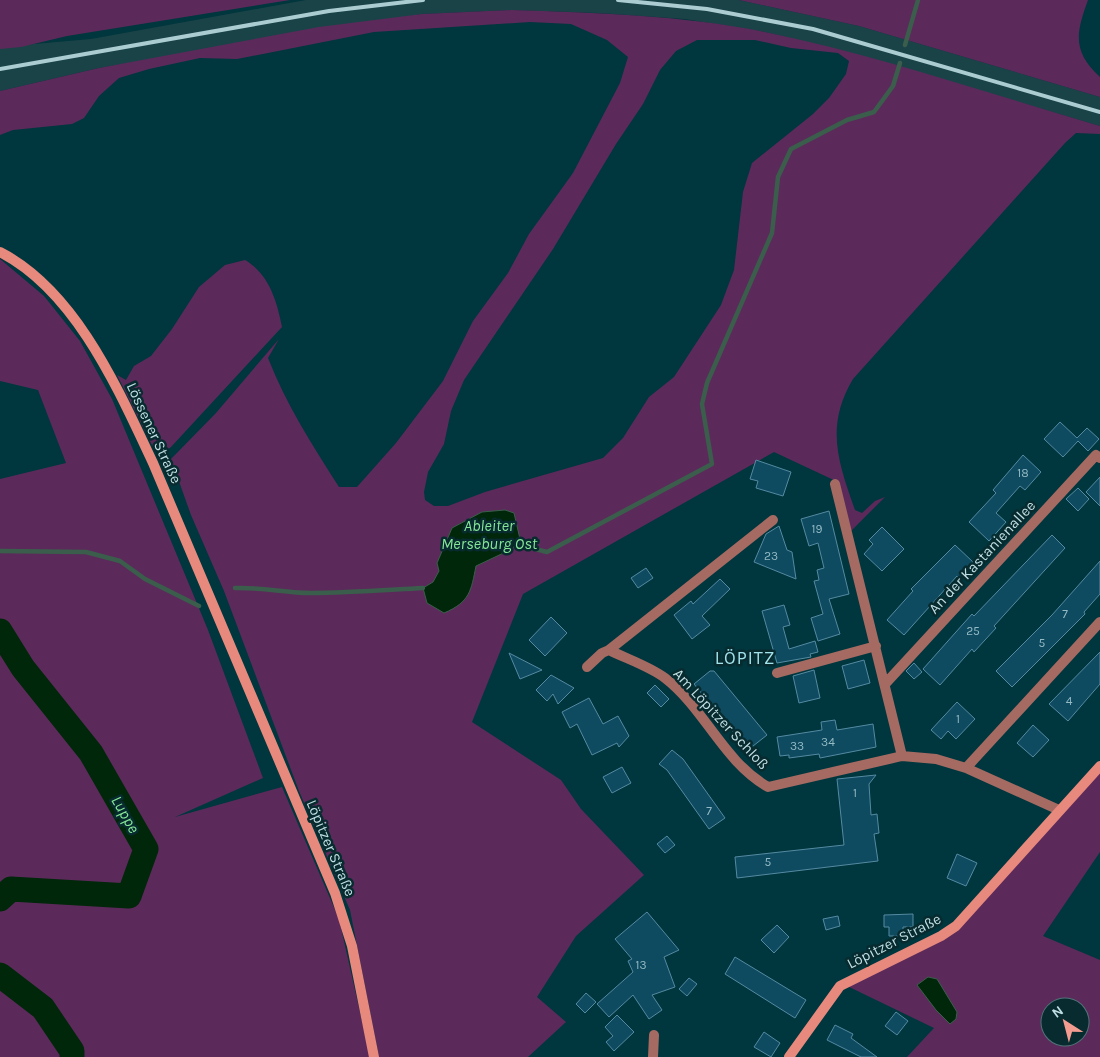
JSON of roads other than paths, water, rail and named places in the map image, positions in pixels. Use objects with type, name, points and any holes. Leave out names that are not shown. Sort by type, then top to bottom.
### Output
[{"type":"street","name":"Lössener Straße","points":[[0,252],[15,260],[43,284],[65,308],[92,345],[124,402],[153,463],[236,658]]},
{"type":"street","name":"An der Kastanienallee","points":[[886,683],[1099,455]]},
{"type":"street","points":[[835,484],[886,683],[902,756]]},
{"type":"street","points":[[587,667],[602,653],[609,650],[773,520]]},
{"type":"street","points":[[966,768],[1100,622]]},
{"type":"street","points":[[777,673],[876,646]]},
{"type":"street","name":"Am Löpitzer Schloß","points":[[609,650],[664,678],[687,700],[732,757],[754,779],[768,787],[902,756],[936,759],[966,768],[1059,810]]},
{"type":"street","name":"Löpitzer Straße","points":[[236,658],[345,920],[374,1057]]},
{"type":"street","name":"Löpitzer Straße","points":[[789,1057],[840,986],[956,926],[1100,766]]},
{"type":"street","points":[[653,1057],[654,1035]]},
{"type":"water","name":"Ableiter Merseburg Ost","points":[[505,510],[514,513],[520,539],[512,549],[476,566],[468,595],[453,609],[444,613],[427,603],[423,588],[433,582],[439,571],[437,563],[452,528],[482,512]]},
{"type":"water","points":[[928,977],[937,979],[957,1012],[956,1019],[950,1024],[936,1010],[917,985]]},
{"type":"waterway","name":"Ableiter Merseburg Ost","points":[[905,45],[918,0]]},
{"type":"waterway","name":"Ableiter Merseburg Ost","points":[[516,544],[547,552],[712,464],[702,404],[707,383],[772,233],[778,177],[791,149],[847,120],[874,112],[893,86],[900,63]]},
{"type":"waterway","name":"Ableiter Merseburg Ost","points":[[0,551],[86,552],[120,561],[145,579],[199,606]]},
{"type":"waterway","name":"Ableiter Merseburg Ost","points":[[235,588],[311,593],[423,588]]},
{"type":"waterway","name":"Luppe","points":[[0,631],[23,668],[91,753],[146,849],[129,896],[11,889],[0,899]]},
{"type":"waterway","name":"Luppe","points":[[0,975],[43,1008],[72,1051],[72,1057]]},
{"type":"railway","points":[[0,69],[329,11],[423,0]]},
{"type":"railway","points":[[618,0],[707,9],[813,29],[1100,112]]},
{"type":"district","name":"LÖPITZ","points":[[745,658]]}]
